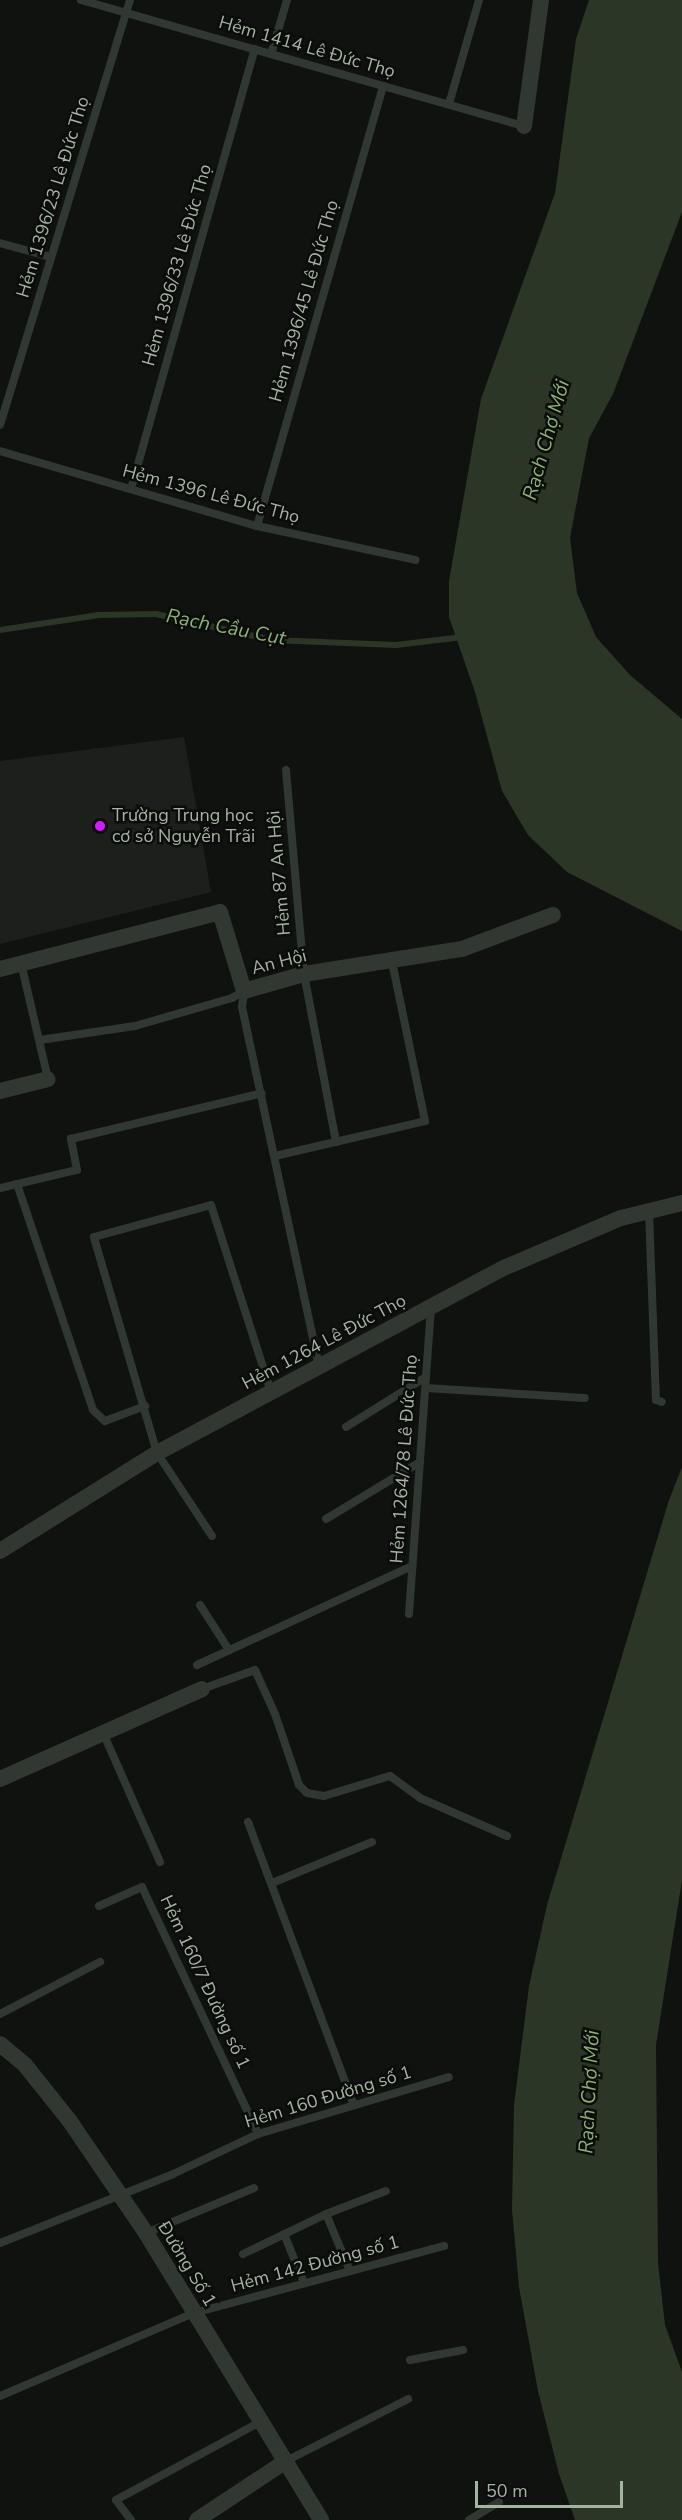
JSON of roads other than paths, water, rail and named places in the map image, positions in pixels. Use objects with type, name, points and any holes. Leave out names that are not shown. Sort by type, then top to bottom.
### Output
[{"type":"street","points":[[524,126],[541,0]]},
{"type":"street","name":"An Hội","points":[[0,969],[220,912],[244,991],[304,974],[462,949],[553,915]]},
{"type":"street","points":[[0,1091],[48,1079]]},
{"type":"street","name":"Hẻm 1264 Lê Đức Thọ","points":[[0,1549],[157,1454],[506,1267],[621,1218],[682,1203]]},
{"type":"street","points":[[0,1779],[104,1735],[202,1689]]},
{"type":"street","name":"Đường Số 1","points":[[0,2044],[25,2065],[146,2233],[321,2520]]},
{"type":"street","points":[[197,2520],[286,2461]]},
{"type":"lane","name":"Hẻm 1414 Lê Đức Thọ","points":[[81,0],[524,126]]},
{"type":"lane","name":"Hẻm 1396/23 Lê Đức Thọ","points":[[0,425],[130,0]]},
{"type":"lane","points":[[272,54],[287,0]]},
{"type":"lane","points":[[449,104],[479,0]]},
{"type":"lane","name":"Hẻm 1396/33 Lê Đức Thọ","points":[[131,489],[255,49]]},
{"type":"lane","name":"Hẻm 1396/45 Lê Đức Thọ","points":[[257,526],[383,86]]},
{"type":"lane","points":[[0,243],[51,257]]},
{"type":"lane","name":"Hẻm 1396 Lê Đức Thọ","points":[[0,451],[257,526],[415,560]]},
{"type":"lane","name":"Hẻm 87 An Hội","points":[[286,770],[304,974],[336,1142]]},
{"type":"lane","points":[[275,1156],[425,1121],[392,961]]},
{"type":"lane","points":[[21,963],[48,1079]]},
{"type":"lane","points":[[40,1040],[135,1026],[232,998],[244,991]]},
{"type":"lane","points":[[244,991],[242,1007],[319,1367]]},
{"type":"lane","points":[[0,1188],[77,1170],[71,1140],[261,1093]]},
{"type":"lane","points":[[17,1184],[93,1410],[105,1421],[145,1406]]},
{"type":"lane","points":[[212,1536],[157,1454],[145,1406],[94,1237],[211,1205],[271,1392]]},
{"type":"lane","points":[[649,1211],[656,1400],[662,1402]]},
{"type":"lane","name":"Hẻm 1264/78 Lê Đức Thọ","points":[[409,1614],[431,1306]]},
{"type":"lane","points":[[346,1427],[426,1377]]},
{"type":"lane","points":[[426,1388],[585,1398]]},
{"type":"lane","points":[[326,1519],[420,1462]]},
{"type":"lane","points":[[197,1665],[412,1566]]},
{"type":"lane","points":[[200,1605],[229,1650]]},
{"type":"lane","points":[[202,1689],[255,1670],[275,1714],[299,1785],[307,1793],[324,1796],[390,1776],[420,1798],[507,1836]]},
{"type":"lane","points":[[104,1735],[160,1862]]},
{"type":"lane","points":[[248,1822],[354,2105]]},
{"type":"lane","points":[[272,1883],[372,1842]]},
{"type":"lane","name":"Hẻm 160/7 Đường số 1","points":[[99,1906],[142,1887],[258,2134]]},
{"type":"lane","points":[[0,2014],[100,1962]]},
{"type":"lane","name":"Hẻm 160 Đường số 1","points":[[0,2243],[120,2195],[258,2134],[449,2077]]},
{"type":"lane","points":[[146,2233],[254,2188]]},
{"type":"lane","points":[[243,2254],[326,2214],[386,2191]]},
{"type":"lane","points":[[326,2214],[350,2271]]},
{"type":"lane","points":[[284,2234],[304,2283]]},
{"type":"lane","name":"Hẻm 142 Đường số 1","points":[[0,2396],[194,2313],[444,2246]]},
{"type":"lane","points":[[410,2360],[463,2350]]},
{"type":"lane","points":[[286,2461],[408,2399]]},
{"type":"lane","points":[[131,2520],[116,2500],[262,2421]]},
{"type":"lane","points":[[469,2520],[499,2502]]},
{"type":"water","name":"Rạch Chợ Mới","points":[[589,0],[682,0],[682,212],[613,394],[589,438],[570,538],[577,593],[596,637],[630,675],[682,719],[682,931],[567,872],[528,835],[502,791],[475,692],[449,617],[449,581],[481,399],[555,193],[576,39]]},
{"type":"water","name":"Rạch Chợ Mới","points":[[682,1467],[682,1880],[656,2045],[658,2263],[665,2325],[682,2372],[682,2520],[575,2520],[559,2474],[538,2391],[519,2287],[512,2209],[514,2105],[529,1986],[547,1905],[669,1500]]},
{"type":"waterway","name":"Rạch Cầu Cụt","points":[[0,630],[99,615],[156,614],[272,640],[396,645],[463,637]]},
{"type":"place","name":"Trường Trung học cơ sở Nguyễn Trãi","points":[[100,826]]}]
